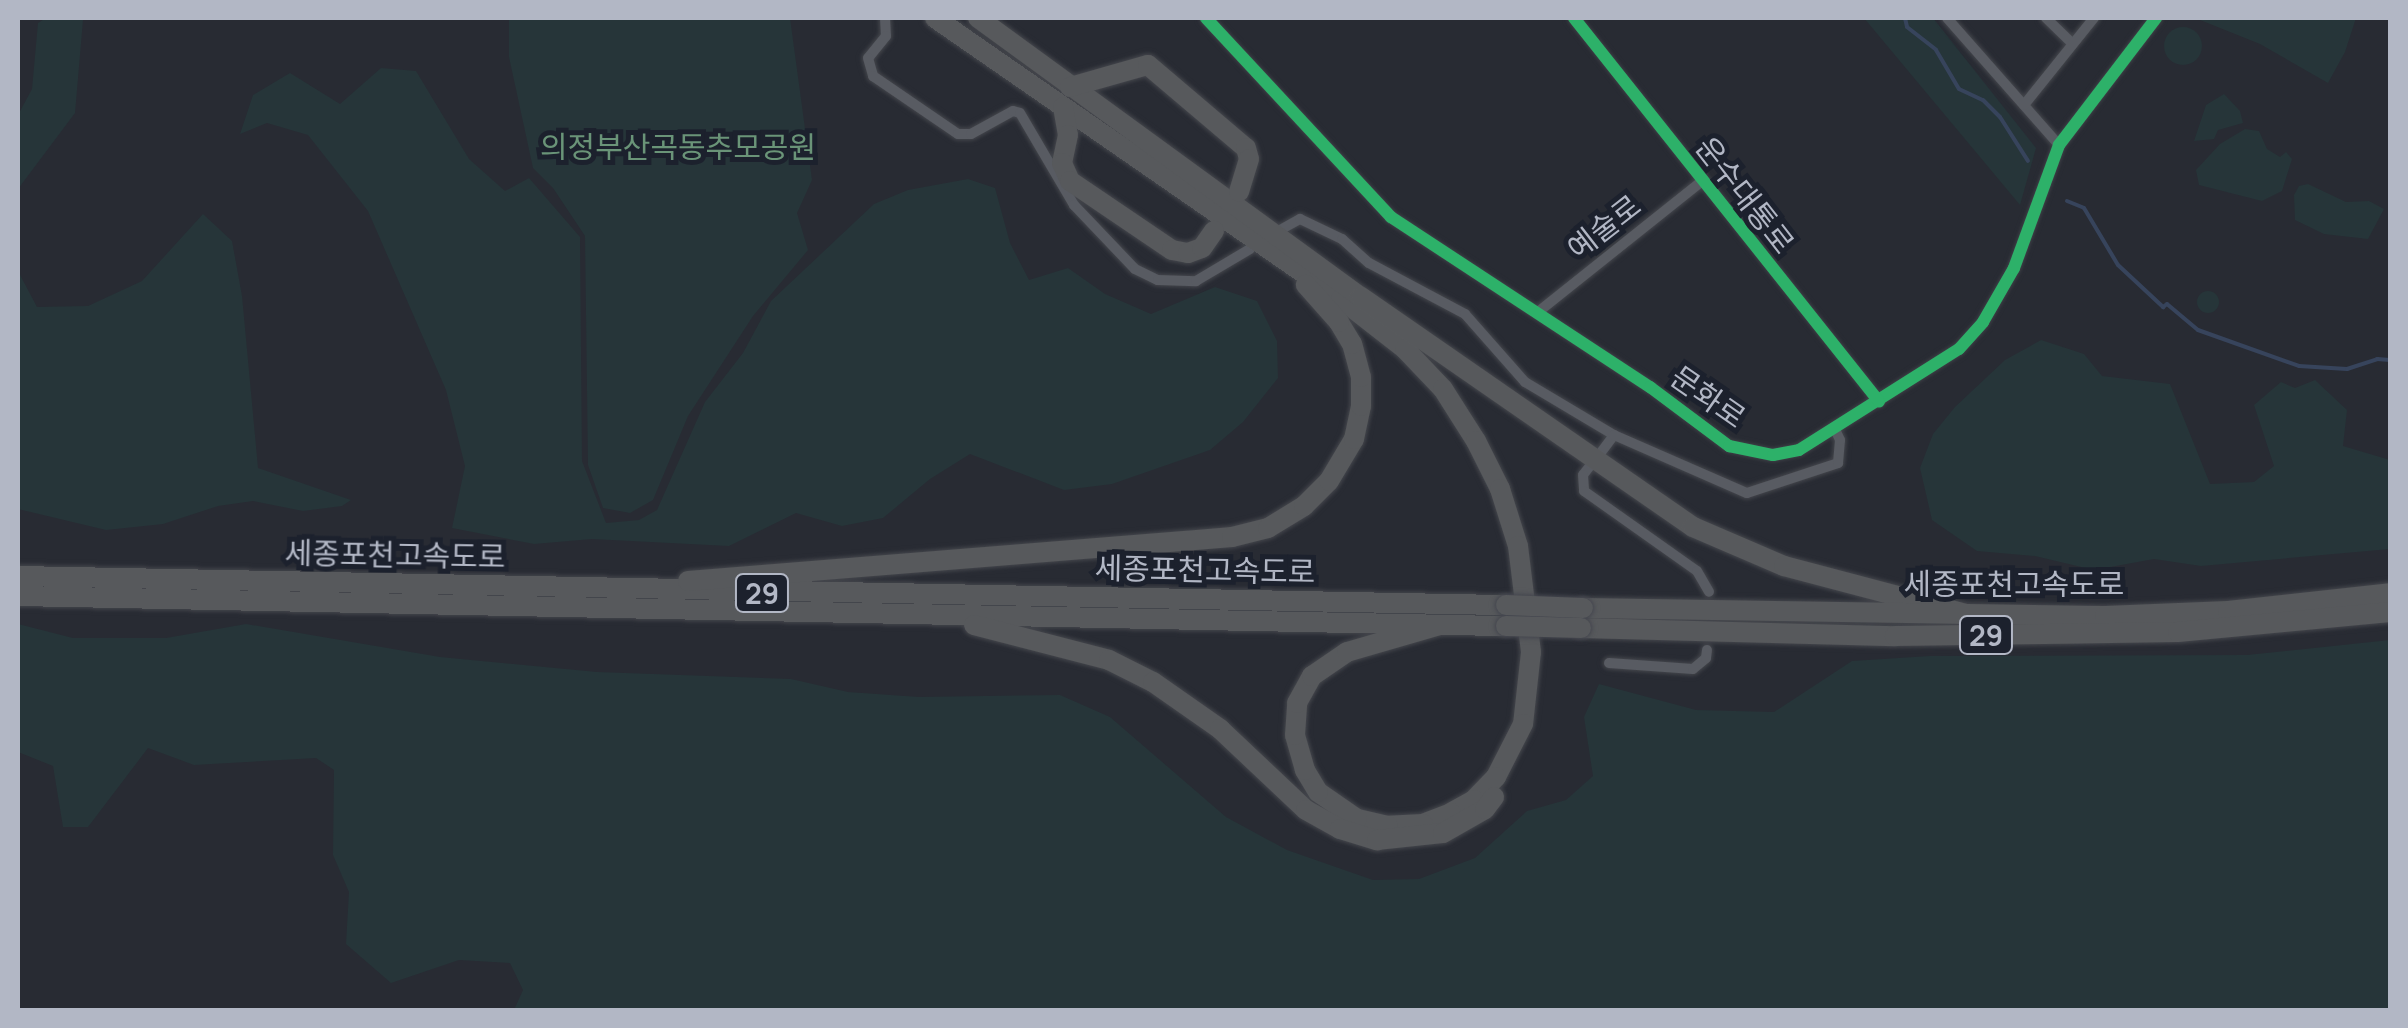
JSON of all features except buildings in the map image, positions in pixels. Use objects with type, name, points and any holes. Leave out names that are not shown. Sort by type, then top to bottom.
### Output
[{"type":"highway","points":[[935,18],[1067,97],[1693,528],[1784,566],[1969,615]]},
{"type":"highway","points":[[978,18],[1067,97],[1068,135],[1062,163],[1070,181],[1150,239],[1188,253],[1202,248],[1214,231]]},
{"type":"highway","points":[[1067,97],[1116,74],[1148,65],[1231,130],[1246,148],[1249,159],[1239,190]]},
{"type":"highway","points":[[1112,128],[1116,74]]},
{"type":"highway","points":[[1065,149],[1080,137],[1112,128]]},
{"type":"highway","points":[[1112,128],[1404,350],[1443,389],[1500,489],[1518,546],[1531,652],[1523,724],[1496,778],[1474,800],[1423,824],[1388,826],[1357,819],[1318,792],[1305,770],[1296,734],[1298,703],[1312,676],[1347,652],[1440,624]]},
{"type":"highway","points":[[616,590],[747,573],[1232,537],[1268,528],[1304,506],[1328,481],[1354,439],[1361,406],[1361,377],[1352,344],[1339,322],[1273,252]]},
{"type":"highway","points":[[944,616],[1109,660],[1153,682],[1220,729],[1306,810],[1340,829],[1376,840],[1406,840],[1443,833],[1485,809],[1521,761],[1533,728],[1540,683],[1535,580],[1523,526],[1507,480],[1471,412],[1439,369],[1360,297]]},
{"type":"highway","name":"세종포천고속도로","points":[[18,576],[1582,618],[1894,636],[2178,632],[2390,612]]},
{"type":"highway","name":"세종포천고속도로","points":[[1582,618],[2228,611],[2390,594]]},
{"type":"highway","name":"세종포천고속도로","points":[[18,596],[1440,624],[1506,616]]},
{"type":"street","points":[[885,18],[886,36],[868,58],[874,76],[958,134],[971,134],[1013,111],[1020,113],[1074,206],[1134,269],[1158,280],[1196,281],[1250,249]]},
{"type":"street","name":"문화로","points":[[1206,18],[1392,216],[1538,312],[1729,446],[1774,454],[1799,450],[1960,349],[1983,322],[2014,268],[2059,145],[2156,18]]},
{"type":"street","name":"운수대통로","points":[[1574,18],[1879,401]]},
{"type":"street","points":[[1946,18],[2059,145]]},
{"type":"street","points":[[2046,18],[2071,42]]},
{"type":"street","points":[[2024,105],[2094,18]]},
{"type":"street","name":"예술로","points":[[1538,312],[1701,182]]},
{"type":"street","points":[[1280,230],[1300,219],[1342,239],[1369,263],[1464,314],[1525,382],[1614,435],[1747,493],[1838,463],[1840,440],[1834,427]]},
{"type":"street","points":[[1598,455],[1614,435]]},
{"type":"street","points":[[1590,466],[1583,475],[1584,491],[1697,571],[1709,592]]},
{"type":"street","points":[[1609,663],[1693,669],[1706,658],[1706,650]]},
{"type":"green space","points":[[46,18],[83,20],[75,113],[18,189],[18,115],[32,89],[38,23]]},
{"type":"green space","name":"의정부산곡동추모공원","points":[[509,18],[790,18],[812,180],[797,213],[808,250],[753,316],[688,416],[653,500],[630,513],[603,508],[588,465],[585,236],[553,188],[533,168],[509,57]]},
{"type":"green space","points":[[1864,18],[1933,18],[2036,148],[2020,205]]},
{"type":"green space","points":[[2195,18],[2356,18],[2345,52],[2328,83],[2260,44]]},
{"type":"green space","points":[[2183,27],[2196,33],[2202,46],[2196,59],[2183,65],[2170,59],[2164,46],[2170,33]]},
{"type":"green space","points":[[381,68],[416,71],[469,159],[505,191],[529,178],[580,237],[582,461],[606,523],[639,520],[657,510],[705,402],[743,353],[771,301],[874,204],[908,190],[968,179],[995,188],[1010,243],[1029,280],[1068,268],[1105,294],[1151,314],[1215,287],[1257,301],[1277,341],[1278,378],[1243,422],[1210,450],[1112,484],[1064,490],[970,454],[930,479],[883,518],[842,526],[796,513],[729,546],[592,539],[534,544],[452,528],[465,466],[446,390],[368,211],[308,135],[267,123],[240,134],[253,95],[290,73],[340,104]]},
{"type":"green space","points":[[2224,94],[2240,111],[2243,123],[2218,130],[2214,139],[2194,141],[2206,105]]},
{"type":"green space","points":[[2245,129],[2259,131],[2267,149],[2280,157],[2286,152],[2292,159],[2282,191],[2262,201],[2199,185],[2196,170],[2220,144]]},
{"type":"green space","points":[[2308,184],[2346,202],[2369,201],[2384,209],[2368,239],[2324,234],[2295,220],[2294,195],[2299,186]]},
{"type":"green space","points":[[203,214],[232,241],[242,296],[258,468],[351,500],[342,506],[303,511],[253,501],[218,506],[163,524],[106,530],[18,509],[18,271],[37,307],[88,306],[142,281]]},
{"type":"green space","points":[[2208,291],[2216,294],[2216,310],[2208,313],[2200,310],[2197,302],[2200,294]]},
{"type":"green space","points":[[2041,340],[2084,354],[2102,376],[2170,384],[2210,484],[2254,482],[2274,466],[2254,405],[2281,382],[2295,388],[2315,380],[2347,410],[2343,446],[2390,460],[2390,549],[2201,566],[2154,559],[2094,570],[2035,556],[1977,551],[1932,520],[1920,468],[1933,434],[1955,407],[2005,360]]},
{"type":"green space","points":[[18,624],[73,638],[166,638],[246,624],[440,657],[597,672],[791,679],[848,692],[919,697],[1060,695],[1110,717],[1226,817],[1287,850],[1373,880],[1419,879],[1475,858],[1527,811],[1566,800],[1593,776],[1584,717],[1599,684],[1696,710],[1774,712],[1852,661],[1930,656],[2247,655],[2390,640],[2390,1010],[514,1010],[523,990],[510,963],[459,960],[391,983],[346,944],[349,892],[333,855],[334,770],[316,758],[194,765],[148,748],[88,827],[63,827],[53,766],[18,752]]},
{"type":"waterway","points":[[1905,18],[1907,27],[1936,50],[1959,89],[1983,100],[2000,117],[2028,161]]},
{"type":"waterway","points":[[2067,201],[2084,208],[2118,265],[2163,307],[2167,304],[2198,330],[2299,366],[2347,369],[2377,359],[2390,360]]},
{"type":"cycle path","points":[[1206,18],[1391,217],[1650,387],[1729,446],[1773,455],[1799,450],[1959,349],[1983,322],[2014,268],[2059,145],[2156,18]]},
{"type":"cycle path","points":[[1574,18],[1879,401]]}]
